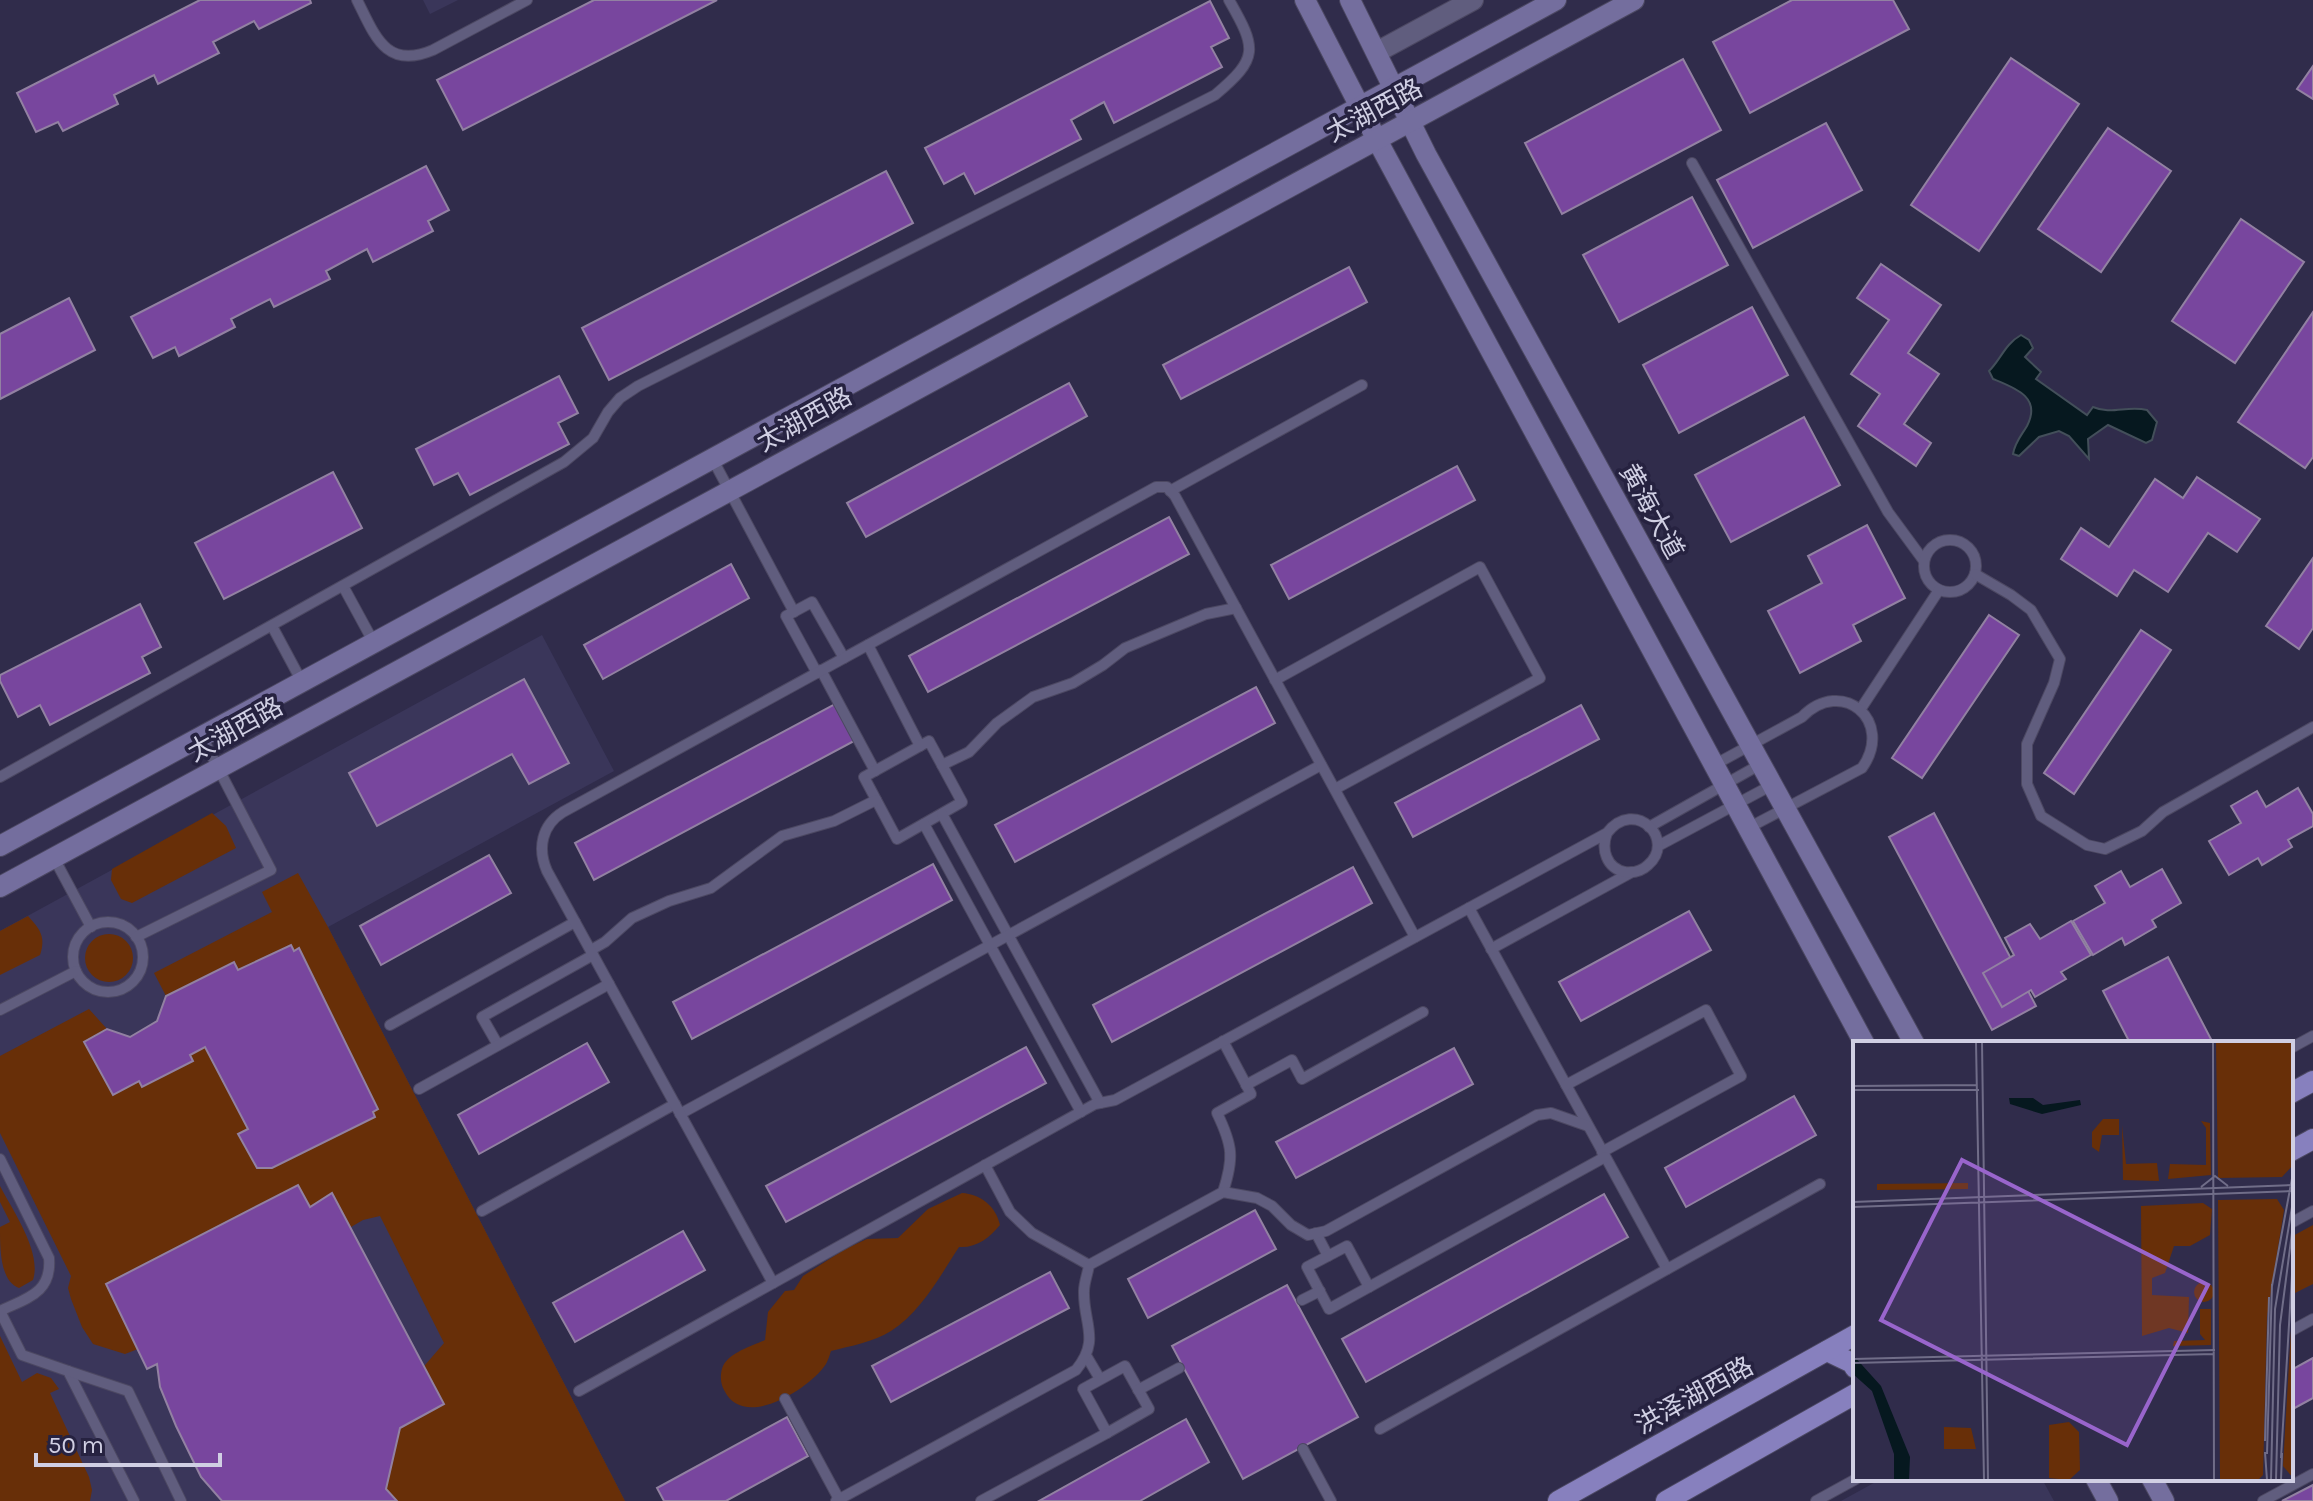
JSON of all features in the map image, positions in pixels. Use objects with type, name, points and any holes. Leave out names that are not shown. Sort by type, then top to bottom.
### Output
[{"type":"main road","points":[[2293,1092],[2313,1081]]},
{"type":"main road","points":[[2293,1150],[2313,1139]]},
{"type":"main road","name":"洪泽湖西路","points":[[1558,1501],[1853,1336]]},
{"type":"main road","points":[[1827,1351],[1853,1365]]},
{"type":"main road","points":[[1666,1501],[1853,1395]]},
{"type":"street","points":[[1305,0],[1358,106],[1863,1041]]},
{"type":"street","name":"黄海大道","points":[[1350,0],[1426,154],[1913,1041]]},
{"type":"street","points":[[1377,52],[1473,0]]},
{"type":"street","name":"太湖西路","points":[[0,846],[1556,0]]},
{"type":"street","name":"太湖西路","points":[[0,887],[1634,0]]},
{"type":"street","points":[[2097,1481],[2108,1501]]},
{"type":"street","points":[[2153,1481],[2164,1501]]},
{"type":"lane","points":[[357,0],[377,39],[389,51],[403,58],[433,50],[527,0]]},
{"type":"lane","points":[[0,777],[564,462],[593,438],[620,398],[638,386],[1215,95],[1248,64],[1249,52],[1242,24],[1229,0]]},
{"type":"lane","points":[[1692,163],[1888,512],[1924,561],[1926,579],[1939,590],[1956,591],[1964,588],[1975,574],[1975,557],[1964,543],[1956,540],[1932,546],[1924,561]]},
{"type":"lane","points":[[1170,491],[1362,385]]},
{"type":"lane","points":[[712,458],[794,612]]},
{"type":"lane","points":[[773,1283],[542,860],[544,832],[551,819],[1156,487],[1167,487],[1170,491],[1415,937]]},
{"type":"lane","points":[[1275,680],[1480,567],[1488,581],[1540,678],[1335,789]]},
{"type":"lane","points":[[1975,574],[2031,610],[2060,659],[2054,683],[2027,744],[2027,784],[2041,816],[2087,845],[2105,849],[2125,841],[2163,812],[2313,727]]},
{"type":"lane","points":[[343,586],[374,643]]},
{"type":"lane","points":[[1860,710],[1939,590]]},
{"type":"lane","points":[[844,658],[812,602],[786,616],[875,771]]},
{"type":"lane","points":[[942,765],[969,752],[997,723],[1033,697],[1073,683],[1125,648],[1206,614],[1236,608]]},
{"type":"lane","points":[[272,626],[302,682]]},
{"type":"lane","points":[[868,645],[920,746]]},
{"type":"lane","points":[[1714,765],[1802,717],[1811,707],[1823,702],[1836,700],[1860,710],[1868,720],[1873,732],[1873,745],[1862,768],[1748,828]]},
{"type":"lane","points":[[136,937],[271,870],[202,737]]},
{"type":"lane","points":[[929,741],[942,765],[962,802],[897,839],[864,777],[929,741]]},
{"type":"lane","points":[[1649,827],[1761,764]]},
{"type":"lane","points":[[482,1211],[990,946],[1321,765]]},
{"type":"lane","points":[[1658,846],[1772,785]]},
{"type":"lane","points":[[498,1045],[482,1017],[592,953],[632,918],[669,901],[711,888],[782,836],[834,821],[876,800]]},
{"type":"lane","points":[[942,814],[1100,1103]]},
{"type":"lane","points":[[579,1391],[1081,1112],[1115,1100],[1607,833],[1619,821],[1637,820],[1649,827],[1658,846],[1645,869],[1632,872],[1491,949]]},
{"type":"lane","points":[[924,824],[1081,1112]]},
{"type":"lane","points":[[1607,833],[1604,841],[1607,858],[1619,870],[1632,872]]},
{"type":"lane","points":[[54,858],[91,927]]},
{"type":"lane","points":[[1469,908],[1667,1269]]},
{"type":"lane","points":[[106,922],[118,924],[128,928],[136,937],[143,959],[140,970],[124,988],[101,992],[81,980],[76,971],[73,949],[78,939],[91,927],[106,922]]},
{"type":"lane","points":[[390,1025],[575,922]]},
{"type":"lane","points":[[0,1010],[76,971]]},
{"type":"lane","points":[[419,1089],[609,984]]},
{"type":"lane","points":[[1369,1287],[1347,1246],[1307,1267],[1329,1309],[1369,1287],[1741,1076],[1706,1010],[1566,1085]]},
{"type":"lane","points":[[1246,1085],[1292,1060],[1302,1079],[1423,1012]]},
{"type":"lane","points":[[2293,1047],[2313,1036]]},
{"type":"lane","points":[[1223,1041],[1251,1094],[1217,1113],[1229,1137],[1232,1154],[1223,1192]]},
{"type":"lane","points":[[1089,1265],[1223,1192],[1257,1198],[1308,1235],[1326,1231],[1537,1115],[1551,1113],[1588,1126]]},
{"type":"lane","points":[[0,1159],[49,1258],[50,1274],[44,1286],[0,1311],[22,1355],[128,1391],[181,1501]]},
{"type":"lane","points":[[985,1165],[1010,1212],[1032,1233],[1089,1265]]},
{"type":"lane","points":[[1380,1429],[1820,1184]]},
{"type":"lane","points":[[2293,1222],[2313,1211]]},
{"type":"lane","points":[[1316,1233],[1328,1256]]},
{"type":"lane","points":[[785,1399],[838,1501],[1076,1370],[1087,1357],[1090,1341],[1084,1291],[1089,1265]]},
{"type":"lane","points":[[1302,1300],[1320,1291]]},
{"type":"lane","points":[[2293,1330],[2313,1319]]},
{"type":"lane","points":[[1087,1357],[1100,1379]]},
{"type":"lane","points":[[981,1501],[1107,1433],[1149,1409],[1125,1366],[1083,1389],[1107,1433]]},
{"type":"lane","points":[[1138,1390],[1179,1368]]},
{"type":"lane","points":[[68,1371],[134,1501]]},
{"type":"lane","points":[[1303,1449],[1331,1501]]},
{"type":"lane","points":[[2263,1501],[2313,1474]]},
{"type":"lane","points":[[1816,1501],[1853,1481]]},
{"type":"shaded area","points":[[423,0],[458,0],[430,14]]},
{"type":"shaded area","points":[[542,635],[614,771],[328,927],[625,1501],[0,1501],[0,931]]},
{"type":"shaded area","points":[[212,813],[226,826],[236,848],[132,903],[121,899],[111,880],[112,869]]},
{"type":"shaded area","points":[[298,873],[625,1501],[378,1501],[365,1435],[444,1343],[380,1216],[363,1220],[151,1344],[125,1354],[93,1344],[82,1327],[68,1288],[71,1276],[0,1133],[0,1056],[89,1009],[107,1029],[130,1037],[157,1021],[166,996],[154,973],[272,912],[262,892]]},
{"type":"shaded area","points":[[28,916],[41,934],[40,955],[0,975],[0,931]]},
{"type":"shaded area","points":[[109,934],[126,941],[133,958],[126,975],[109,982],[92,975],[85,958],[92,941]]},
{"type":"shaded area","points":[[0,1186],[25,1232],[33,1257],[33,1280],[19,1288],[8,1279],[2,1263],[0,1227],[10,1222],[0,1202]]},
{"type":"shaded area","points":[[962,1193],[986,1202],[995,1212],[1000,1225],[982,1241],[959,1247],[912,1314],[877,1338],[831,1351],[826,1364],[814,1377],[789,1396],[759,1407],[745,1407],[733,1401],[722,1384],[723,1366],[736,1353],[765,1340],[768,1312],[785,1291],[794,1290],[803,1276],[845,1249],[867,1239],[898,1238],[928,1209]]},
{"type":"shaded area","points":[[2313,1225],[2313,1284],[2293,1294],[2293,1236]]},
{"type":"shaded area","points":[[0,1336],[22,1382],[37,1373],[51,1378],[59,1389],[50,1393],[89,1477],[92,1490],[90,1501],[0,1501]]},
{"type":"shaded area","points":[[1877,1481],[2043,1481],[2054,1501],[1841,1501]]},
{"type":"water","points":[[2021,335],[2029,340],[2033,348],[2025,357],[2041,372],[2036,379],[2087,415],[2093,407],[2147,410],[2157,422],[2152,440],[2146,443],[2108,425],[2088,439],[2089,459],[2069,436],[2059,431],[2039,437],[2019,456],[2013,454],[2031,416],[2029,401],[2017,390],[1993,379],[1989,371]]},
{"type":"building","points":[[200,0],[310,0],[311,3],[259,29],[254,21],[213,42],[219,53],[158,84],[154,75],[114,95],[118,104],[63,131],[58,122],[36,132],[17,93]]},
{"type":"building","points":[[594,0],[717,0],[463,130],[437,80]]},
{"type":"building","points":[[1792,0],[1893,0],[1909,29],[1750,113],[1713,42]]},
{"type":"building","points":[[1210,1],[1229,38],[1211,47],[1222,67],[1114,123],[1104,102],[1071,120],[1081,139],[975,194],[964,173],[944,184],[925,148]]},
{"type":"building","points":[[2011,58],[2079,104],[1979,251],[1911,205]]},
{"type":"building","points":[[1683,59],[1721,130],[1562,214],[1525,143]]},
{"type":"building","points":[[2313,66],[2313,99],[2297,89]]},
{"type":"building","points":[[1826,123],[1862,190],[1753,248],[1717,180]]},
{"type":"building","points":[[2108,128],[2171,171],[2101,272],[2038,229]]},
{"type":"building","points":[[426,166],[449,210],[428,221],[433,231],[373,262],[367,249],[326,271],[330,279],[274,307],[270,299],[231,319],[235,327],[179,356],[175,347],[153,358],[131,317]]},
{"type":"building","points":[[886,171],[913,223],[609,380],[582,328]]},
{"type":"building","points":[[1692,197],[1728,265],[1619,322],[1583,255]]},
{"type":"building","points":[[2241,219],[2304,262],[2235,363],[2172,321]]},
{"type":"building","points":[[1881,264],[1941,305],[1908,353],[1939,374],[1904,424],[1931,443],[1916,466],[1858,426],[1880,394],[1851,374],[1889,320],[1857,298]]},
{"type":"building","points":[[1349,267],[1367,302],[1181,399],[1163,365]]},
{"type":"building","points":[[69,298],[95,350],[0,399],[0,334]]},
{"type":"building","points":[[1752,307],[1788,375],[1679,433],[1643,365]]},
{"type":"building","points":[[2313,312],[2313,457],[2305,468],[2238,422]]},
{"type":"building","points":[[559,376],[578,413],[558,423],[569,444],[470,495],[458,473],[434,485],[416,449]]},
{"type":"building","points":[[1069,383],[1087,416],[866,537],[847,503]]},
{"type":"building","points":[[1804,417],[1840,485],[1731,542],[1695,475]]},
{"type":"building","points":[[1457,466],[1475,500],[1289,599],[1271,565]]},
{"type":"building","points":[[333,472],[362,528],[224,599],[195,543]]},
{"type":"building","points":[[2197,477],[2260,519],[2237,552],[2208,533],[2168,592],[2134,570],[2117,596],[2061,559],[2081,528],[2109,547],[2155,479],[2183,498]]},
{"type":"building","points":[[1169,517],[1189,554],[928,692],[909,656]]},
{"type":"building","points":[[1867,525],[1905,598],[1853,625],[1861,641],[1800,673],[1768,611],[1822,583],[1808,556]]},
{"type":"building","points":[[2313,558],[2313,628],[2299,649],[2266,626]]},
{"type":"building","points":[[731,564],[749,598],[603,679],[584,645]]},
{"type":"building","points":[[140,604],[161,647],[142,657],[150,673],[50,725],[40,705],[18,717],[0,675]]},
{"type":"building","points":[[1989,615],[2019,635],[1922,778],[1892,758]]},
{"type":"building","points":[[2141,630],[2171,650],[2074,794],[2044,773]]},
{"type":"building","points":[[524,679],[569,763],[529,784],[512,754],[377,826],[349,773]]},
{"type":"building","points":[[1256,687],[1275,723],[1015,862],[995,825]]},
{"type":"building","points":[[835,704],[854,741],[594,880],[575,843]]},
{"type":"building","points":[[1581,705],[1599,739],[1413,837],[1395,803]]},
{"type":"building","points":[[2298,788],[2313,814],[2313,826],[2288,840],[2292,847],[2262,865],[2258,858],[2229,875],[2209,841],[2241,823],[2231,806],[2257,791],[2266,807]]},
{"type":"building","points":[[1934,813],[2036,1006],[1992,1030],[1889,837]]},
{"type":"building","points":[[489,855],[511,893],[381,965],[360,926]]},
{"type":"building","points":[[933,864],[952,900],[692,1039],[673,1002]]},
{"type":"building","points":[[1353,867],[1372,903],[1112,1042],[1093,1005]]},
{"type":"building","points":[[2162,869],[2181,903],[2152,920],[2156,927],[2125,945],[2122,938],[2093,955],[2073,921],[2105,903],[2095,886],[2121,871],[2130,887]]},
{"type":"building","points":[[1689,911],[1711,950],[1581,1021],[1559,982]]},
{"type":"building","points":[[2071,921],[2091,955],[2061,972],[2066,979],[2035,997],[2031,990],[2002,1007],[1983,973],[2014,955],[2005,938],[2030,924],[2040,939]]},
{"type":"building","points":[[291,945],[294,951],[299,948],[378,1109],[373,1112],[375,1117],[272,1168],[257,1168],[238,1134],[248,1129],[205,1047],[190,1055],[193,1061],[142,1087],[139,1081],[113,1095],[84,1042],[107,1029],[130,1037],[157,1021],[166,996],[234,962],[238,970]]},
{"type":"building","points":[[2168,957],[2212,1041],[2129,1041],[2103,991]]},
{"type":"building","points":[[587,1043],[609,1082],[479,1154],[458,1115]]},
{"type":"building","points":[[1026,1047],[1046,1083],[786,1222],[766,1186]]},
{"type":"building","points":[[1454,1048],[1473,1084],[1296,1178],[1276,1142]]},
{"type":"building","points":[[1794,1096],[1816,1135],[1686,1207],[1665,1168]]},
{"type":"building","points":[[298,1185],[310,1207],[332,1193],[444,1404],[400,1428],[386,1489],[397,1501],[222,1501],[201,1477],[176,1426],[160,1387],[157,1364],[147,1369],[106,1284]]},
{"type":"building","points":[[1604,1194],[1628,1237],[1366,1382],[1342,1339]]},
{"type":"building","points":[[1255,1210],[1276,1249],[1148,1318],[1128,1279]]},
{"type":"building","points":[[683,1231],[705,1270],[575,1342],[553,1303]]},
{"type":"building","points":[[1050,1272],[1069,1308],[891,1402],[872,1366]]},
{"type":"building","points":[[1287,1285],[1358,1417],[1243,1479],[1172,1346]]},
{"type":"building","points":[[2313,1358],[2313,1398],[2293,1409],[2293,1369]]},
{"type":"building","points":[[787,1417],[808,1456],[726,1501],[664,1501],[657,1488]]},
{"type":"building","points":[[1186,1419],[1209,1462],[1140,1501],[1039,1501]]},
{"type":"building","points":[[2313,1485],[2313,1501],[2282,1501]]}]
